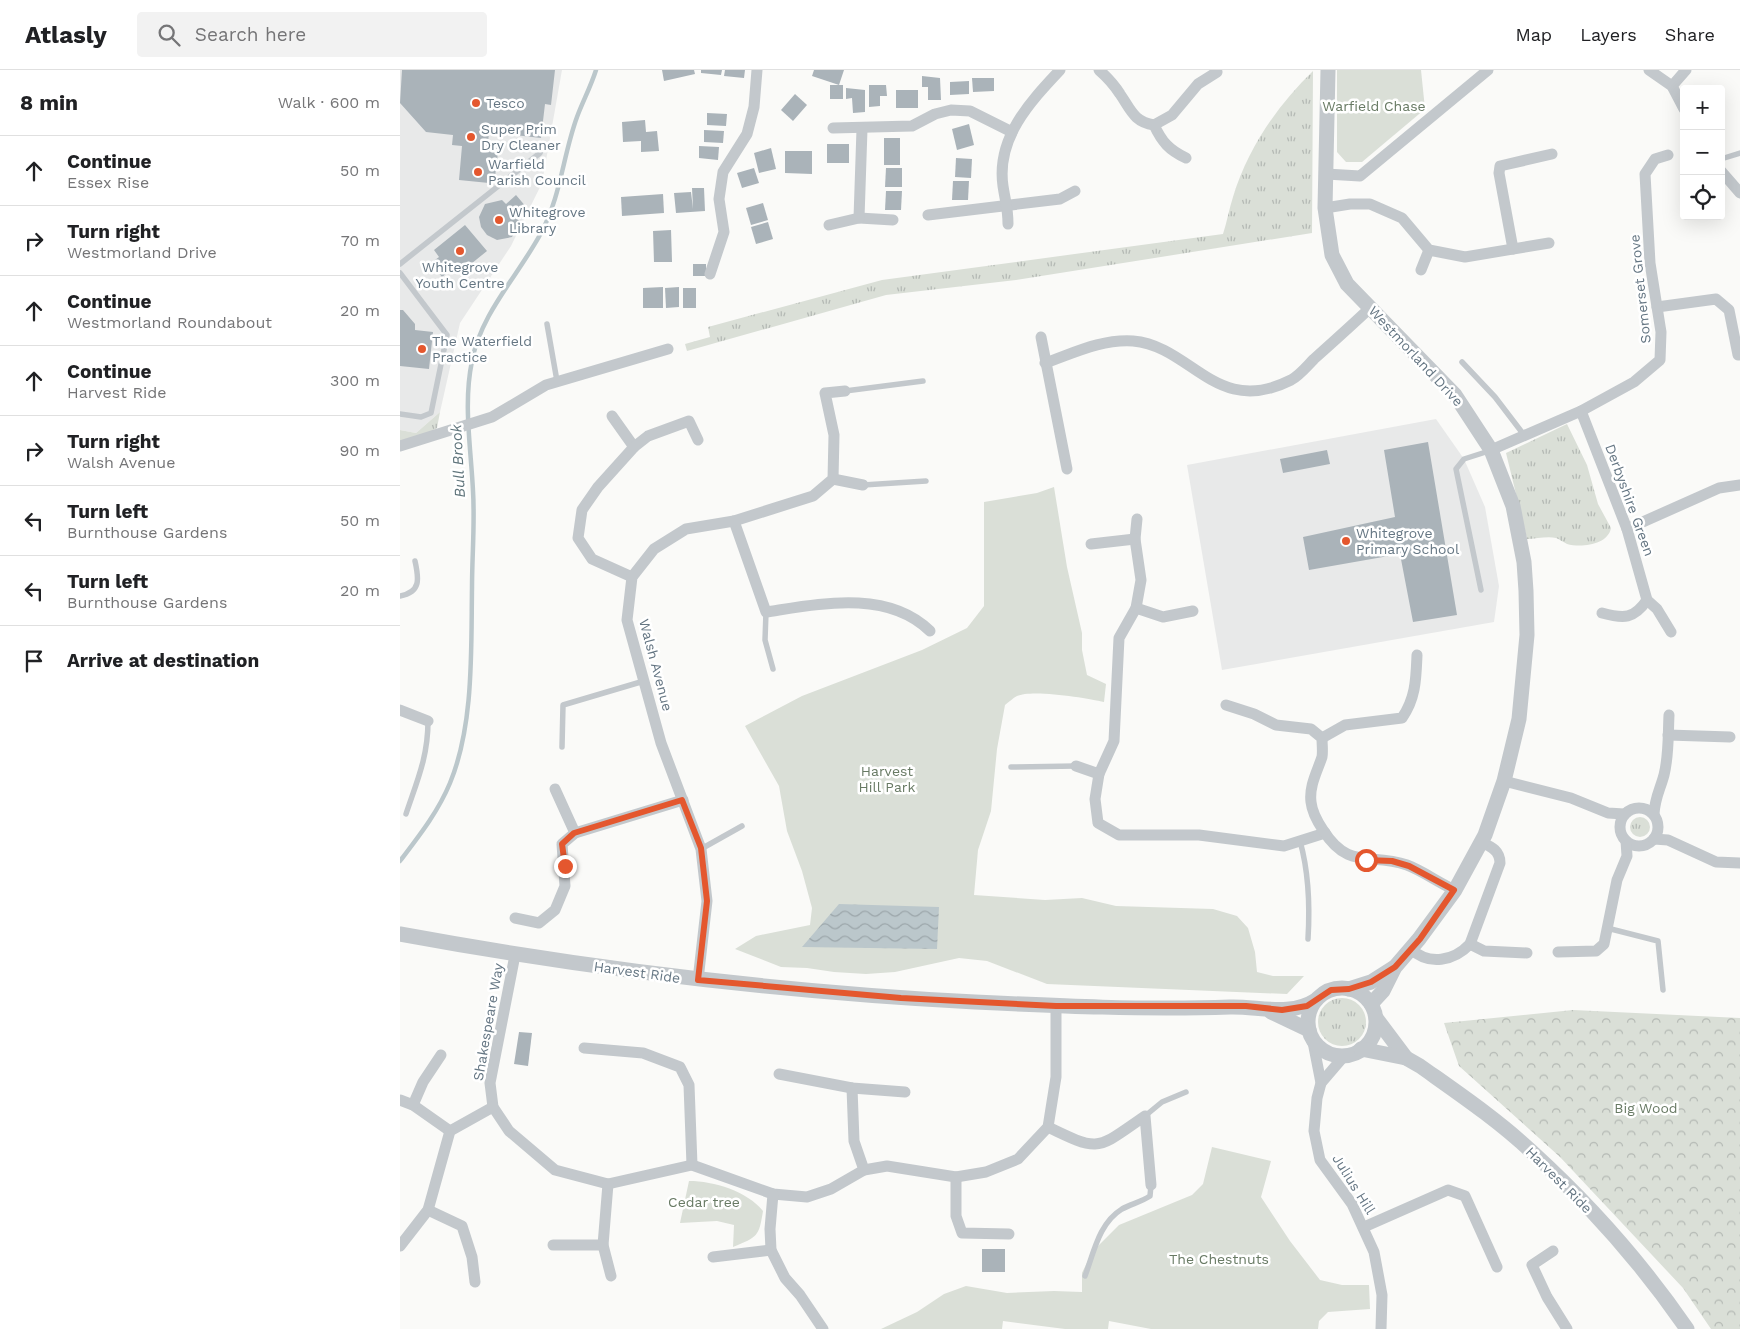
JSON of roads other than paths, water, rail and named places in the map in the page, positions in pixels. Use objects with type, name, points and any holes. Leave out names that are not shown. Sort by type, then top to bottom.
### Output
[{"type":"street","points":[[710,274],[724,232],[719,199],[723,172],[747,134],[754,107],[757,70]]},
{"type":"street","points":[[1008,224],[1008,205],[1002,186],[1003,160],[1006,146],[1012,132],[1035,97],[1060,70]]},
{"type":"street","points":[[1099,70],[1121,95],[1138,120],[1154,125],[1162,141],[1171,151],[1186,158]]},
{"type":"street","name":"Westmorland Drive","points":[[1328,70],[1325,208],[1332,255],[1347,284],[1455,395],[1491,450],[1513,506],[1524,562],[1526,591],[1527,635],[1525,674],[1519,719],[1504,781],[1481,842],[1454,890],[1412,949],[1395,967],[1371,982],[1349,989]]},
{"type":"street","points":[[1326,174],[1360,176],[1488,70]]},
{"type":"street","points":[[1649,70],[1672,86],[1680,101]]},
{"type":"street","points":[[1672,86],[1686,70]]},
{"type":"street","points":[[1154,125],[1172,115],[1198,84],[1217,72]]},
{"type":"street","points":[[833,128],[862,129],[912,126],[935,114],[951,110],[970,111],[1012,132]]},
{"type":"street","points":[[859,218],[862,129]]},
{"type":"street","points":[[1513,249],[1499,173],[1500,166],[1552,154]]},
{"type":"street","name":"Somerset Grove","points":[[1491,450],[1581,411],[1634,382],[1660,360],[1661,341],[1650,263],[1645,174],[1655,159],[1668,154]]},
{"type":"street","points":[[1724,175],[1740,193]]},
{"type":"street","points":[[928,216],[1060,199],[1075,191]]},
{"type":"street","points":[[1325,208],[1350,204],[1370,204],[1402,218],[1429,250],[1465,258],[1549,244]]},
{"type":"street","points":[[829,225],[859,218],[893,220]]},
{"type":"street","points":[[1421,270],[1429,250]]},
{"type":"street","points":[[1657,307],[1716,299],[1729,310],[1738,355]]},
{"type":"street","points":[[1045,363],[1105,342],[1135,342],[1162,350],[1218,385],[1250,391],[1293,379],[1370,308]]},
{"type":"street","points":[[1041,337],[1068,469]]},
{"type":"street","points":[[400,446],[492,417],[546,385],[557,381],[668,349]]},
{"type":"street","points":[[698,440],[689,421],[648,436],[634,447],[598,487],[582,510],[578,538],[592,559],[632,577],[654,550],[686,529],[734,521],[812,496],[833,479],[834,435],[825,393],[845,390]]},
{"type":"street","name":"Derbyshire Green","points":[[1581,411],[1627,529],[1648,600],[1657,609],[1671,632]]},
{"type":"street","points":[[612,416],[634,447]]},
{"type":"street","points":[[833,479],[863,485]]},
{"type":"street","points":[[1627,529],[1719,488],[1740,484]]},
{"type":"street","points":[[1136,519],[1135,539],[1141,580],[1136,608],[1119,638],[1114,741],[1099,774],[1095,799],[1098,823],[1119,835],[1199,836],[1284,846],[1325,833]]},
{"type":"street","points":[[734,521],[766,612],[835,602],[875,605],[918,619],[930,631]]},
{"type":"street","points":[[1091,544],[1135,539]]},
{"type":"street","name":"Walsh Avenue","points":[[632,577],[627,620],[661,743],[701,848],[707,901],[698,980]]},
{"type":"street","points":[[1602,613],[1618,618],[1631,615],[1640,610],[1648,600]]},
{"type":"street","points":[[1136,608],[1163,617],[1193,611]]},
{"type":"street","points":[[1322,738],[1345,725],[1402,718],[1410,707],[1416,684],[1417,655]]},
{"type":"street","points":[[1226,705],[1254,714],[1276,725],[1311,728],[1322,738],[1322,756],[1316,770],[1311,802],[1315,817],[1332,844],[1346,854],[1366,860],[1392,861],[1409,866],[1454,890]]},
{"type":"street","points":[[400,710],[428,721]]},
{"type":"street","points":[[1558,952],[1596,951],[1604,944],[1617,880],[1627,856],[1638,846],[1650,843],[1656,834],[1654,814],[1656,795],[1664,776],[1669,714]]},
{"type":"street","points":[[1668,735],[1730,737]]},
{"type":"street","points":[[1076,766],[1099,774]]},
{"type":"street","points":[[1504,781],[1571,798],[1622,819]]},
{"type":"street","points":[[555,789],[574,833]]},
{"type":"street","points":[[1627,856],[1626,841],[1620,830],[1622,819],[1636,808],[1642,807],[1656,795]]},
{"type":"street","points":[[515,918],[539,923],[555,910],[565,886],[562,844],[574,833],[682,800]]},
{"type":"street","points":[[1642,807],[1654,814]]},
{"type":"street","points":[[1656,834],[1716,862],[1740,863]]},
{"type":"street","points":[[1626,841],[1638,846]]},
{"type":"street","points":[[1412,949],[1419,956],[1428,960],[1452,956],[1470,944],[1500,863],[1500,856],[1494,849],[1481,842]]},
{"type":"street","name":"Harvest Ride","points":[[400,934],[515,955],[698,980],[901,998],[1056,1006],[1246,1006],[1282,1010],[1307,1006],[1316,1000]]},
{"type":"street","points":[[1470,944],[1484,951],[1528,953]]},
{"type":"street","name":"Shakespeare Way","points":[[515,955],[490,1083],[493,1107],[509,1130],[555,1170],[608,1184],[692,1165]]},
{"type":"street","name":"Westmorland Drive","points":[[1371,1004],[1383,991],[1395,967]]},
{"type":"street","points":[[1349,989],[1361,994],[1371,1004],[1376,1018],[1373,1036],[1361,1049],[1345,1055],[1326,1051],[1310,1034],[1309,1014],[1316,1000],[1331,990],[1349,989]]},
{"type":"street","points":[[584,1048],[643,1053],[680,1067],[689,1085],[692,1165],[773,1194],[807,1197],[831,1189],[864,1170],[887,1166],[956,1177],[986,1172],[1018,1159],[1048,1127],[1056,1077],[1056,1006]]},
{"type":"street","name":"Harvest Ride","points":[[1265,1009],[1310,1034]]},
{"type":"street","name":"Harvest Ride","points":[[1376,1018],[1406,1058],[1456,1092],[1531,1151],[1608,1229],[1668,1301],[1687,1329]]},
{"type":"street","name":"Julius Hill","points":[[1310,1034],[1321,1083]]},
{"type":"street","name":"Harvest Ride","points":[[1361,1049],[1406,1058]]},
{"type":"street","points":[[413,1105],[423,1082],[441,1055]]},
{"type":"street","name":"Julius Hill","points":[[1345,1055],[1321,1083],[1317,1098],[1314,1131],[1320,1160],[1352,1204],[1374,1252],[1382,1295],[1381,1329]]},
{"type":"street","points":[[779,1074],[852,1088],[905,1092]]},
{"type":"street","points":[[852,1088],[854,1141],[864,1170]]},
{"type":"street","points":[[400,1100],[413,1105],[450,1131]]},
{"type":"street","points":[[400,1246],[428,1210],[450,1131],[493,1107]]},
{"type":"street","points":[[1048,1127],[1089,1145],[1100,1145],[1145,1116],[1151,1185]]},
{"type":"street","points":[[956,1177],[956,1216],[962,1234],[1009,1234]]},
{"type":"street","points":[[608,1184],[603,1245],[611,1276]]},
{"type":"street","points":[[1364,1227],[1448,1190],[1466,1196],[1497,1267]]},
{"type":"street","points":[[773,1194],[770,1229],[771,1250],[785,1278],[800,1295],[823,1329]]},
{"type":"street","points":[[428,1210],[462,1226],[472,1257],[475,1282]]},
{"type":"street","points":[[553,1245],[603,1245]]},
{"type":"street","points":[[713,1257],[771,1250]]},
{"type":"street","points":[[1553,1251],[1532,1265],[1547,1297],[1567,1329]]},
{"type":"lane","points":[[400,264],[540,153]]},
{"type":"lane","points":[[1725,158],[1740,153]]},
{"type":"lane","points":[[400,273],[447,335],[432,413],[421,417],[400,414]]},
{"type":"lane","points":[[547,324],[557,381]]},
{"type":"lane","points":[[1462,362],[1494,397],[1524,435]]},
{"type":"lane","points":[[845,390],[923,381]]},
{"type":"lane","points":[[1481,590],[1456,469],[1464,459],[1491,450]]},
{"type":"lane","points":[[863,485],[926,481]]},
{"type":"lane","points":[[400,596],[414,592],[417,586],[419,580],[415,561]]},
{"type":"lane","points":[[766,612],[764,640],[773,669]]},
{"type":"lane","points":[[562,747],[563,705],[644,681]]},
{"type":"lane","points":[[406,814],[422,772],[428,744],[428,721]]},
{"type":"lane","points":[[1012,767],[1076,766]]},
{"type":"lane","points":[[701,848],[742,826]]},
{"type":"lane","points":[[1300,841],[1307,874],[1310,912],[1308,939]]},
{"type":"lane","points":[[1607,928],[1658,941],[1663,990]]},
{"type":"lane","points":[[1145,1116],[1162,1102],[1186,1092]]},
{"type":"lane","points":[[1085,1276],[1102,1230],[1110,1219],[1123,1208],[1140,1203],[1150,1196],[1151,1185]]},
{"type":"water","points":[[839,904],[939,907],[937,949],[802,947]]},
{"type":"waterway","name":"Bull Brook","points":[[400,861],[434,814],[450,783],[458,761],[467,712],[471,662],[474,527],[468,426],[468,393],[472,361],[483,327],[501,295],[532,249],[548,219],[572,131],[596,70]]},
{"type":"place","name":"Tesco","points":[[476,103]]},
{"type":"place","name":"Super Prim Dry Cleaner","points":[[471,137]]},
{"type":"place","name":"Warfield Parish Council","points":[[478,172]]},
{"type":"place","name":"Whitegrove Library","points":[[499,220]]},
{"type":"place","name":"Whitegrove Youth Centre","points":[[460,251]]},
{"type":"place","name":"The Waterfield Practice","points":[[422,349]]},
{"type":"place","name":"Whitegrove Primary School","points":[[1346,541]]},
{"type":"park label","name":"Warfield Chase","points":[[1374,106]]},
{"type":"park label","name":"Harvest Hill Park","points":[[887,780]]},
{"type":"park label","name":"Big Wood","points":[[1646,1108]]},
{"type":"park label","name":"Cedar tree","points":[[704,1202]]},
{"type":"park label","name":"The Chestnuts","points":[[1219,1259]]}]
